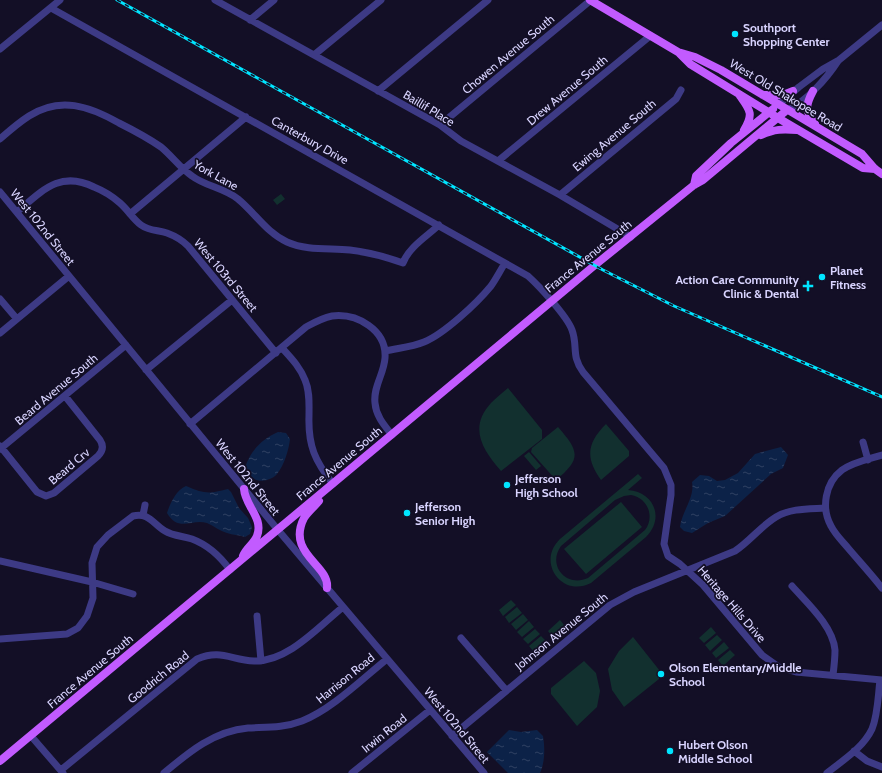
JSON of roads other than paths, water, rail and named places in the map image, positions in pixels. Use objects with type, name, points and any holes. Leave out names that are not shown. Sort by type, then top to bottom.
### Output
[{"type":"main road","name":"West Old Shakopee Road","points":[[591,0],[678,52],[695,57],[721,70],[862,154],[875,169],[882,174]]},
{"type":"main road","name":"West Old Shakopee Road","points":[[678,52],[690,64],[778,118],[863,168],[875,169]]},
{"type":"main road","points":[[762,95],[783,95],[793,91]]},
{"type":"main road","points":[[813,91],[806,108],[809,116],[818,128]]},
{"type":"main road","points":[[738,93],[749,110],[750,121],[742,134]]},
{"type":"main road","name":"France Avenue South","points":[[694,185],[696,176],[742,134],[778,105]]},
{"type":"main road","name":"France Avenue South","points":[[0,761],[552,302],[787,110]]},
{"type":"main road","points":[[753,138],[773,130],[784,129],[800,131]]},
{"type":"main road","points":[[242,560],[243,554],[254,541],[259,529],[258,520],[247,502],[244,489]]},
{"type":"main road","points":[[321,494],[319,500],[305,517],[300,536],[307,555],[327,580],[327,588]]},
{"type":"street","points":[[0,50],[60,0]]},
{"type":"street","name":"Baillif Place","points":[[215,0],[440,125],[462,141],[560,195],[625,232],[631,237]]},
{"type":"street","points":[[250,20],[274,0]]},
{"type":"street","points":[[314,55],[381,0]]},
{"type":"street","points":[[378,91],[488,0]]},
{"type":"street","name":"Chowen Avenue South","points":[[440,125],[591,0]]},
{"type":"street","name":"Canterbury Drive","points":[[50,8],[528,276],[542,289],[552,302]]},
{"type":"street","name":"France Avenue South","points":[[778,105],[793,91],[823,69],[839,60],[882,25]]},
{"type":"street","name":"Drew Avenue South","points":[[498,161],[650,36]]},
{"type":"street","name":"France Avenue South","points":[[787,110],[793,108],[813,91],[831,73],[839,60]]},
{"type":"street","name":"Ewing Avenue South","points":[[560,195],[676,99],[680,90]]},
{"type":"street","name":"York Lane","points":[[0,138],[39,110],[61,105],[83,106],[104,114],[151,140],[171,155],[192,177],[236,198],[277,237],[297,246],[352,250],[403,263],[405,257],[414,247],[439,225]]},
{"type":"street","points":[[130,214],[246,117]]},
{"type":"street","name":"West 103rd Street","points":[[17,212],[47,188],[67,180],[85,182],[108,193],[121,203],[140,225],[166,233],[182,240],[276,353]]},
{"type":"street","name":"West 102nd Street","points":[[0,192],[278,530],[484,773]]},
{"type":"street","points":[[385,351],[416,345],[426,341],[442,331],[481,297],[491,286],[505,263]]},
{"type":"street","points":[[0,333],[69,276]]},
{"type":"street","points":[[0,299],[17,319]]},
{"type":"street","points":[[146,370],[232,300]]},
{"type":"street","name":"Heritage Hills Drive","points":[[552,302],[570,325],[574,339],[574,353],[579,366],[664,468],[671,485],[671,495],[664,537],[665,550],[668,556],[687,570],[703,585],[762,655],[770,662],[779,667],[796,672],[881,680]]},
{"type":"street","points":[[190,424],[306,327],[326,318],[344,316],[353,318],[371,327],[383,342],[385,351],[384,367],[377,386],[374,402],[379,418],[392,435]]},
{"type":"street","name":"Beard Avenue South","points":[[1,448],[126,345]]},
{"type":"street","points":[[282,348],[296,364],[306,381],[308,391],[308,427],[311,446],[318,465],[333,484]]},
{"type":"street","name":"Beard Crv","points":[[1,448],[37,492],[46,496],[54,493],[98,456],[103,449],[100,440],[64,396]]},
{"type":"street","points":[[863,442],[868,460]]},
{"type":"street","points":[[882,456],[848,466],[841,471],[830,483],[827,491],[825,508],[831,527],[882,588]]},
{"type":"street","points":[[143,515],[145,504]]},
{"type":"street","name":"Johnson Avenue South","points":[[452,736],[610,605],[634,592],[735,551],[746,544],[777,517],[786,512],[825,508]]},
{"type":"street","points":[[0,639],[67,634],[82,624],[91,607],[94,589],[92,582],[92,563],[94,555],[102,541],[129,518],[138,515],[149,517],[165,531],[173,535],[191,539],[209,548],[230,570]]},
{"type":"street","points":[[0,561],[92,582],[133,594]]},
{"type":"street","points":[[792,586],[824,623],[829,631],[835,649],[833,676]]},
{"type":"street","name":"Goodrich Road","points":[[62,772],[197,659],[204,656],[219,654],[253,661],[275,658],[294,648],[343,607]]},
{"type":"street","points":[[257,616],[261,661]]},
{"type":"street","points":[[461,638],[506,690]]},
{"type":"street","name":"Harrison Road","points":[[164,773],[197,746],[221,734],[247,728],[274,728],[287,726],[312,717],[324,710],[387,659]]},
{"type":"street","points":[[827,773],[854,751],[867,738],[872,729],[881,680]]},
{"type":"street","name":"Irwin Road","points":[[352,773],[430,710]]},
{"type":"street","points":[[31,736],[62,772]]},
{"type":"street","points":[[854,751],[867,762],[882,767]]},
{"type":"water","points":[[278,432],[286,433],[290,439],[280,471],[268,480],[260,481],[251,477],[245,468],[253,451],[267,438]]},
{"type":"water","points":[[781,447],[788,455],[783,468],[771,474],[725,516],[708,523],[692,533],[684,531],[680,527],[683,515],[692,494],[692,482],[700,475],[709,476],[717,481],[725,480],[738,473],[755,454]]},
{"type":"water","points":[[186,486],[198,491],[207,492],[216,492],[228,489],[239,508],[248,518],[252,527],[250,534],[245,537],[229,534],[207,523],[196,522],[181,524],[172,519],[167,513],[176,494]]},
{"type":"water","points":[[509,730],[521,732],[537,730],[543,736],[544,755],[540,773],[508,773],[487,752]]},
{"type":"railway","points":[[117,0],[603,270],[674,306],[882,397]]},
{"type":"place","name":"Southport Shopping Center","points":[[735,34]]},
{"type":"place","name":"Planet Fitness","points":[[822,277]]},
{"type":"place","name":"Action Care Community Clinic & Dental","points":[[808,286]]},
{"type":"place","name":"Jefferson High School","points":[[507,485]]},
{"type":"place","name":"Jefferson Senior High","points":[[407,513]]},
{"type":"place","name":"Olson Elementary/Middle School","points":[[661,674]]},
{"type":"place","name":"Hubert Olson Middle School","points":[[670,751]]}]
